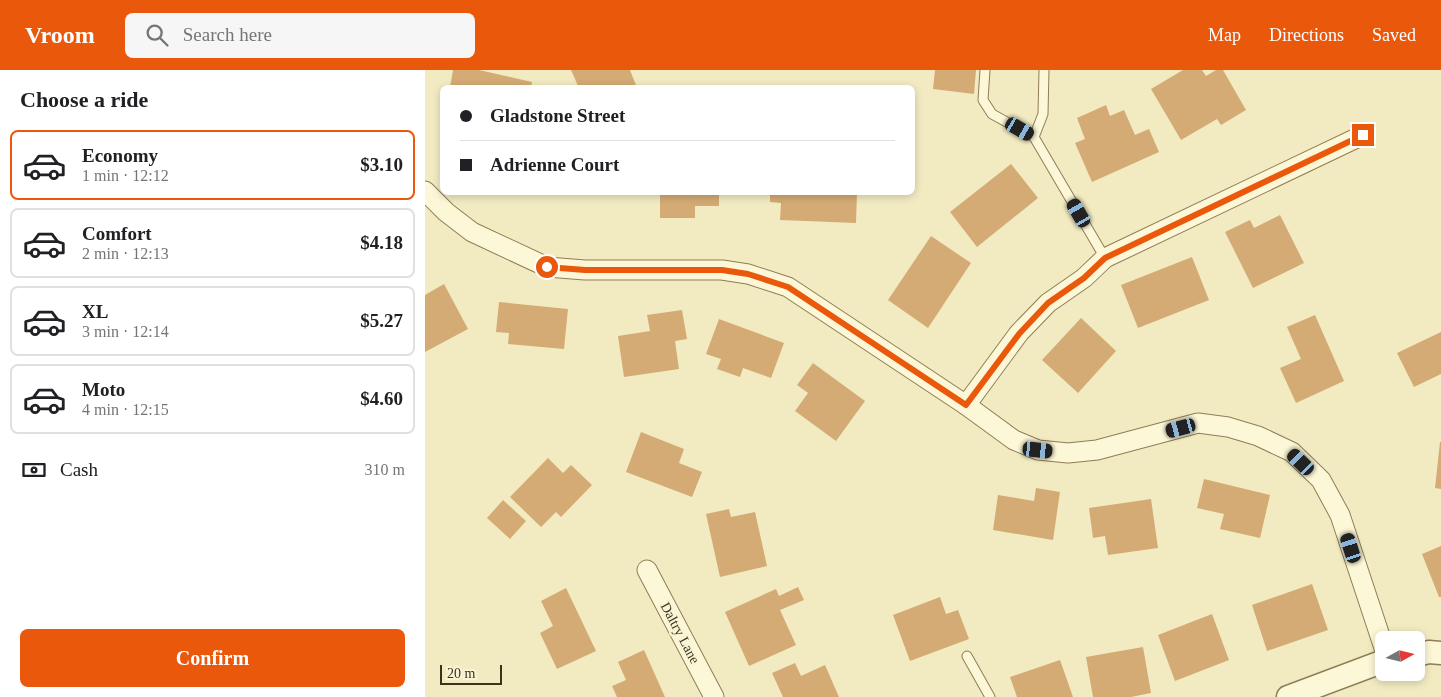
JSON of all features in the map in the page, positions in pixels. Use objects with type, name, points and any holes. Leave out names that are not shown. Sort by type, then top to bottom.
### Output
[{"type":"street","points":[[966,405],[1019,334],[1048,303],[1084,278],[1105,258],[1363,135]]},
{"type":"street","points":[[425,191],[446,212],[472,232],[547,267],[585,270],[722,270],[748,274],[788,287],[966,405],[1014,440],[1038,450],[1068,453],[1097,450],[1198,423],[1228,427],[1258,436],[1292,452],[1321,480],[1340,515],[1378,631]]},
{"type":"street","name":"Daltry Lane","points":[[647,570],[714,697]]},
{"type":"street","points":[[1425,653],[1441,653]]},
{"type":"street","points":[[1288,697],[1375,664]]},
{"type":"lane","points":[[985,70],[983,100],[993,114],[1034,137],[1105,258]]},
{"type":"lane","points":[[1034,137],[1043,114],[1044,70]]},
{"type":"lane","points":[[967,656],[989,697]]},
{"type":"building","points":[[453,70],[479,70],[532,82],[532,85],[450,85]]},
{"type":"building","points":[[571,70],[630,70],[636,85],[578,85]]},
{"type":"building","points":[[935,70],[976,70],[974,94],[933,89]]},
{"type":"building","points":[[1183,70],[1202,70],[1206,76],[1216,70],[1223,70],[1246,110],[1221,125],[1217,119],[1181,140],[1151,89]]},
{"type":"building","points":[[1106,105],[1110,116],[1124,110],[1135,135],[1149,129],[1159,152],[1092,182],[1075,143],[1085,139],[1077,118]]},
{"type":"building","points":[[1011,164],[1038,198],[977,247],[950,212]]},
{"type":"building","points":[[660,195],[719,195],[719,206],[695,206],[695,218],[660,218]]},
{"type":"building","points":[[770,195],[857,195],[856,223],[780,220],[781,203],[770,202]]},
{"type":"building","points":[[1280,215],[1304,263],[1253,288],[1225,232],[1250,220],[1254,228]]},
{"type":"building","points":[[931,236],[971,263],[928,328],[888,300]]},
{"type":"building","points":[[1192,257],[1209,300],[1138,328],[1121,285]]},
{"type":"building","points":[[444,284],[468,329],[425,352],[425,295]]},
{"type":"building","points":[[499,302],[568,309],[564,349],[508,344],[509,333],[496,332]]},
{"type":"building","points":[[682,310],[687,339],[675,341],[679,369],[624,377],[618,336],[650,331],[647,315]]},
{"type":"building","points":[[1315,315],[1344,381],[1296,403],[1280,368],[1301,359],[1287,327]]},
{"type":"building","points":[[1081,318],[1116,351],[1078,393],[1042,360]]},
{"type":"building","points":[[719,319],[784,343],[771,378],[743,368],[740,377],[717,369],[721,359],[706,354]]},
{"type":"building","points":[[1441,332],[1441,374],[1414,387],[1397,353]]},
{"type":"building","points":[[813,363],[865,401],[836,441],[795,411],[808,393],[797,385]]},
{"type":"building","points":[[641,432],[684,449],[679,463],[702,472],[692,497],[626,472]]},
{"type":"building","points":[[1441,442],[1441,489],[1435,488]]},
{"type":"building","points":[[548,458],[563,473],[571,465],[592,485],[561,517],[556,512],[541,527],[510,497]]},
{"type":"building","points":[[1204,479],[1270,495],[1260,538],[1220,529],[1224,514],[1197,508]]},
{"type":"building","points":[[1036,488],[1060,492],[1053,540],[993,530],[998,495],[1034,501]]},
{"type":"building","points":[[1151,499],[1158,548],[1108,555],[1105,536],[1093,538],[1089,508]]},
{"type":"building","points":[[503,500],[526,521],[510,539],[487,518]]},
{"type":"building","points":[[729,509],[731,517],[755,512],[767,566],[720,577],[706,514]]},
{"type":"building","points":[[1441,546],[1441,597],[1439,597],[1422,554]]},
{"type":"building","points":[[1312,584],[1328,630],[1267,651],[1252,605]]},
{"type":"building","points":[[798,587],[804,600],[780,610],[796,645],[749,666],[725,612],[776,589],[779,596]]},
{"type":"building","points":[[566,588],[596,651],[557,669],[540,633],[553,626],[541,601]]},
{"type":"building","points":[[940,597],[946,614],[958,610],[969,639],[910,661],[893,615]]},
{"type":"building","points":[[1212,614],[1229,660],[1175,681],[1158,635]]},
{"type":"building","points":[[1143,647],[1151,693],[1131,697],[1093,697],[1086,657]]},
{"type":"building","points":[[644,650],[665,697],[617,697],[612,686],[626,680],[618,662]]},
{"type":"building","points":[[1060,660],[1073,697],[1017,697],[1010,677]]},
{"type":"building","points":[[795,663],[801,676],[825,665],[839,697],[783,697],[772,673]]},
{"type":"route","points":[[547,267],[585,270],[722,270],[748,274],[788,287],[966,405],[1019,334],[1048,303],[1084,278],[1105,258],[1363,135]]}]
